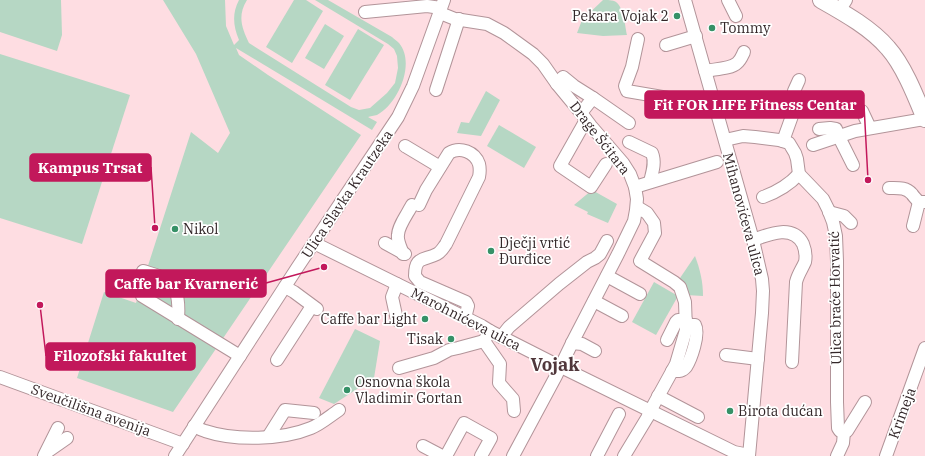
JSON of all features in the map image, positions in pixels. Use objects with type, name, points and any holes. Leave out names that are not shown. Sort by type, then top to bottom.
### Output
[{"type":"main road","points":[[821,0],[843,5],[889,48],[903,71],[925,119]]},
{"type":"street","points":[[413,0],[427,6]]},
{"type":"street","name":"Mihanovićeva ulica","points":[[685,0],[760,266],[763,291],[762,312],[749,455]]},
{"type":"street","points":[[728,0],[736,16]]},
{"type":"street","points":[[365,12],[427,6]]},
{"type":"street","name":"Drage Šćitara","points":[[427,6],[442,7],[455,19],[487,24],[504,33],[533,54],[543,64],[557,84],[623,163],[630,174],[635,187],[637,199],[634,221],[561,367],[513,456]]},
{"type":"street","name":"Ulica Slavka Krautzeka","points":[[175,456],[398,117],[413,86],[442,7]]},
{"type":"street","points":[[436,90],[459,19]]},
{"type":"street","points":[[666,45],[696,36]]},
{"type":"street","points":[[638,39],[632,66],[625,86],[627,91],[715,106]]},
{"type":"street","points":[[705,71],[737,64],[744,52]]},
{"type":"street","points":[[557,84],[563,77],[628,123]]},
{"type":"street","points":[[783,141],[792,116],[794,90],[799,80]]},
{"type":"street","points":[[593,98],[560,166],[591,187],[606,164]]},
{"type":"street","points":[[862,111],[870,128]]},
{"type":"street","points":[[813,145],[854,131],[925,119]]},
{"type":"street","points":[[819,129],[836,129],[853,165]]},
{"type":"street","points":[[725,140],[750,137],[779,140],[790,143],[797,159],[799,174],[780,190],[763,197]]},
{"type":"street","points":[[629,142],[652,153],[654,164],[650,182]]},
{"type":"street","points":[[405,146],[440,167]]},
{"type":"street","points":[[403,254],[398,233],[399,228],[449,153],[454,150],[469,152],[477,159],[480,170],[471,203],[441,250],[438,253],[417,263],[415,269],[415,276],[420,282],[466,302],[468,306],[465,318]]},
{"type":"street","points":[[635,187],[717,162]]},
{"type":"street","name":"Ulica braće Horvatić","points":[[799,174],[823,199],[830,212],[836,236],[838,428],[840,431],[844,432]]},
{"type":"street","points":[[890,188],[902,188],[922,202],[912,226]]},
{"type":"street","points":[[624,456],[647,418],[676,364],[686,330],[685,302],[680,287],[640,261],[655,233],[654,223],[651,218],[647,213],[636,207]]},
{"type":"street","points":[[830,212],[844,216],[851,223]]},
{"type":"street","points":[[753,240],[776,232],[785,232],[791,233],[798,237],[804,248],[804,262],[797,275],[796,282],[792,362]]},
{"type":"street","points":[[502,337],[509,327],[559,284],[587,262],[600,254],[606,241]]},
{"type":"street","points":[[385,242],[417,263]]},
{"type":"street","name":"Marohnićeva ulica","points":[[314,243],[465,318],[487,336],[502,337],[734,452],[749,455]]},
{"type":"street","points":[[143,271],[168,280],[174,287],[179,305],[178,319]]},
{"type":"street","points":[[607,276],[640,294]]},
{"type":"street","points":[[397,284],[392,297],[397,320]]},
{"type":"street","points":[[277,360],[315,308],[285,287]]},
{"type":"street","points":[[142,296],[240,356]]},
{"type":"street","points":[[594,301],[622,316]]},
{"type":"street","points":[[667,340],[678,320],[686,322]]},
{"type":"street","points":[[399,368],[434,358],[449,350],[487,336],[500,364],[499,383],[513,399],[514,411]]},
{"type":"street","points":[[572,343],[582,344],[595,351]]},
{"type":"street","name":"Krimeja","points":[[886,456],[925,348]]},
{"type":"street","points":[[726,355],[758,359]]},
{"type":"street","name":"Sveučilišna avenija","points":[[0,377],[183,444]]},
{"type":"street","points":[[658,396],[698,417]]},
{"type":"street","points":[[837,456],[844,432],[847,431],[865,402]]},
{"type":"street","points":[[265,437],[285,410],[314,413]]},
{"type":"street","points":[[194,426],[205,431],[227,436],[265,437],[297,433],[312,428],[339,410]]},
{"type":"street","points":[[597,456],[619,414]]},
{"type":"street","points":[[446,456],[464,423],[491,438],[481,456]]},
{"type":"street","points":[[45,455],[58,428]]},
{"type":"street","points":[[45,455],[67,438]]},
{"type":"street","points":[[423,446],[442,456]]},
{"type":"green space","points":[[0,0],[61,0],[62,35],[57,51],[0,32]]},
{"type":"green space","points":[[163,0],[225,0],[226,26],[234,45],[239,40],[235,30],[235,10],[239,0],[247,0],[241,17],[244,32],[249,43],[351,107],[359,110],[370,108],[387,93],[395,83],[398,68],[397,56],[394,49],[388,44],[315,0],[328,0],[392,37],[399,43],[404,51],[406,61],[402,82],[398,93],[392,102],[385,110],[377,115],[368,117],[377,122],[372,130],[236,48],[239,55],[361,135],[173,412],[77,378],[104,292],[136,303],[191,132],[218,153],[230,133],[196,54]]},
{"type":"green space","points":[[294,0],[306,0],[323,11],[292,63],[266,47]]},
{"type":"green space","points":[[603,0],[610,0],[619,5],[625,22],[627,35],[603,36],[577,33],[582,20]]},
{"type":"green space","points":[[325,24],[344,36],[324,69],[305,58]]},
{"type":"green space","points":[[358,29],[384,45],[350,100],[325,85]]},
{"type":"green space","points":[[0,54],[130,95],[82,244],[0,218]]},
{"type":"green space","points":[[486,91],[500,100],[481,136],[457,133],[461,122],[469,123]]},
{"type":"green space","points":[[499,125],[536,147],[524,168],[487,146]]},
{"type":"green space","points":[[592,190],[617,204],[608,223],[587,214],[588,212],[574,205]]},
{"type":"green space","points":[[695,256],[701,276],[703,296],[686,295],[678,281]]},
{"type":"green space","points":[[654,282],[678,296],[656,335],[632,322]]},
{"type":"green space","points":[[355,329],[380,341],[374,378],[334,404],[319,398]]},
{"type":"place","name":"Pekara Vojak 2","points":[[677,16]]},
{"type":"place","name":"Tommy","points":[[712,28]]},
{"type":"place","name":"Fit FOR LIFE Fitness Centar","points":[[868,180]]},
{"type":"place","name":"Kampus Trsat","points":[[155,228]]},
{"type":"place","name":"Nikol","points":[[175,229]]},
{"type":"place","name":"Dječji vrtić Đurđice","points":[[491,251]]},
{"type":"place","name":"Caffe bar Kvarnerić","points":[[324,267]]},
{"type":"place","name":"Filozofski fakultet","points":[[40,305]]},
{"type":"place","name":"Caffe bar Light","points":[[425,319]]},
{"type":"place","name":"Tisak","points":[[451,339]]},
{"type":"place","name":"Osnovna škola Vladimir Gortan","points":[[347,390]]},
{"type":"place","name":"Birota dućan","points":[[730,411]]},
{"type":"district","name":"Vojak","points":[[555,365]]}]
